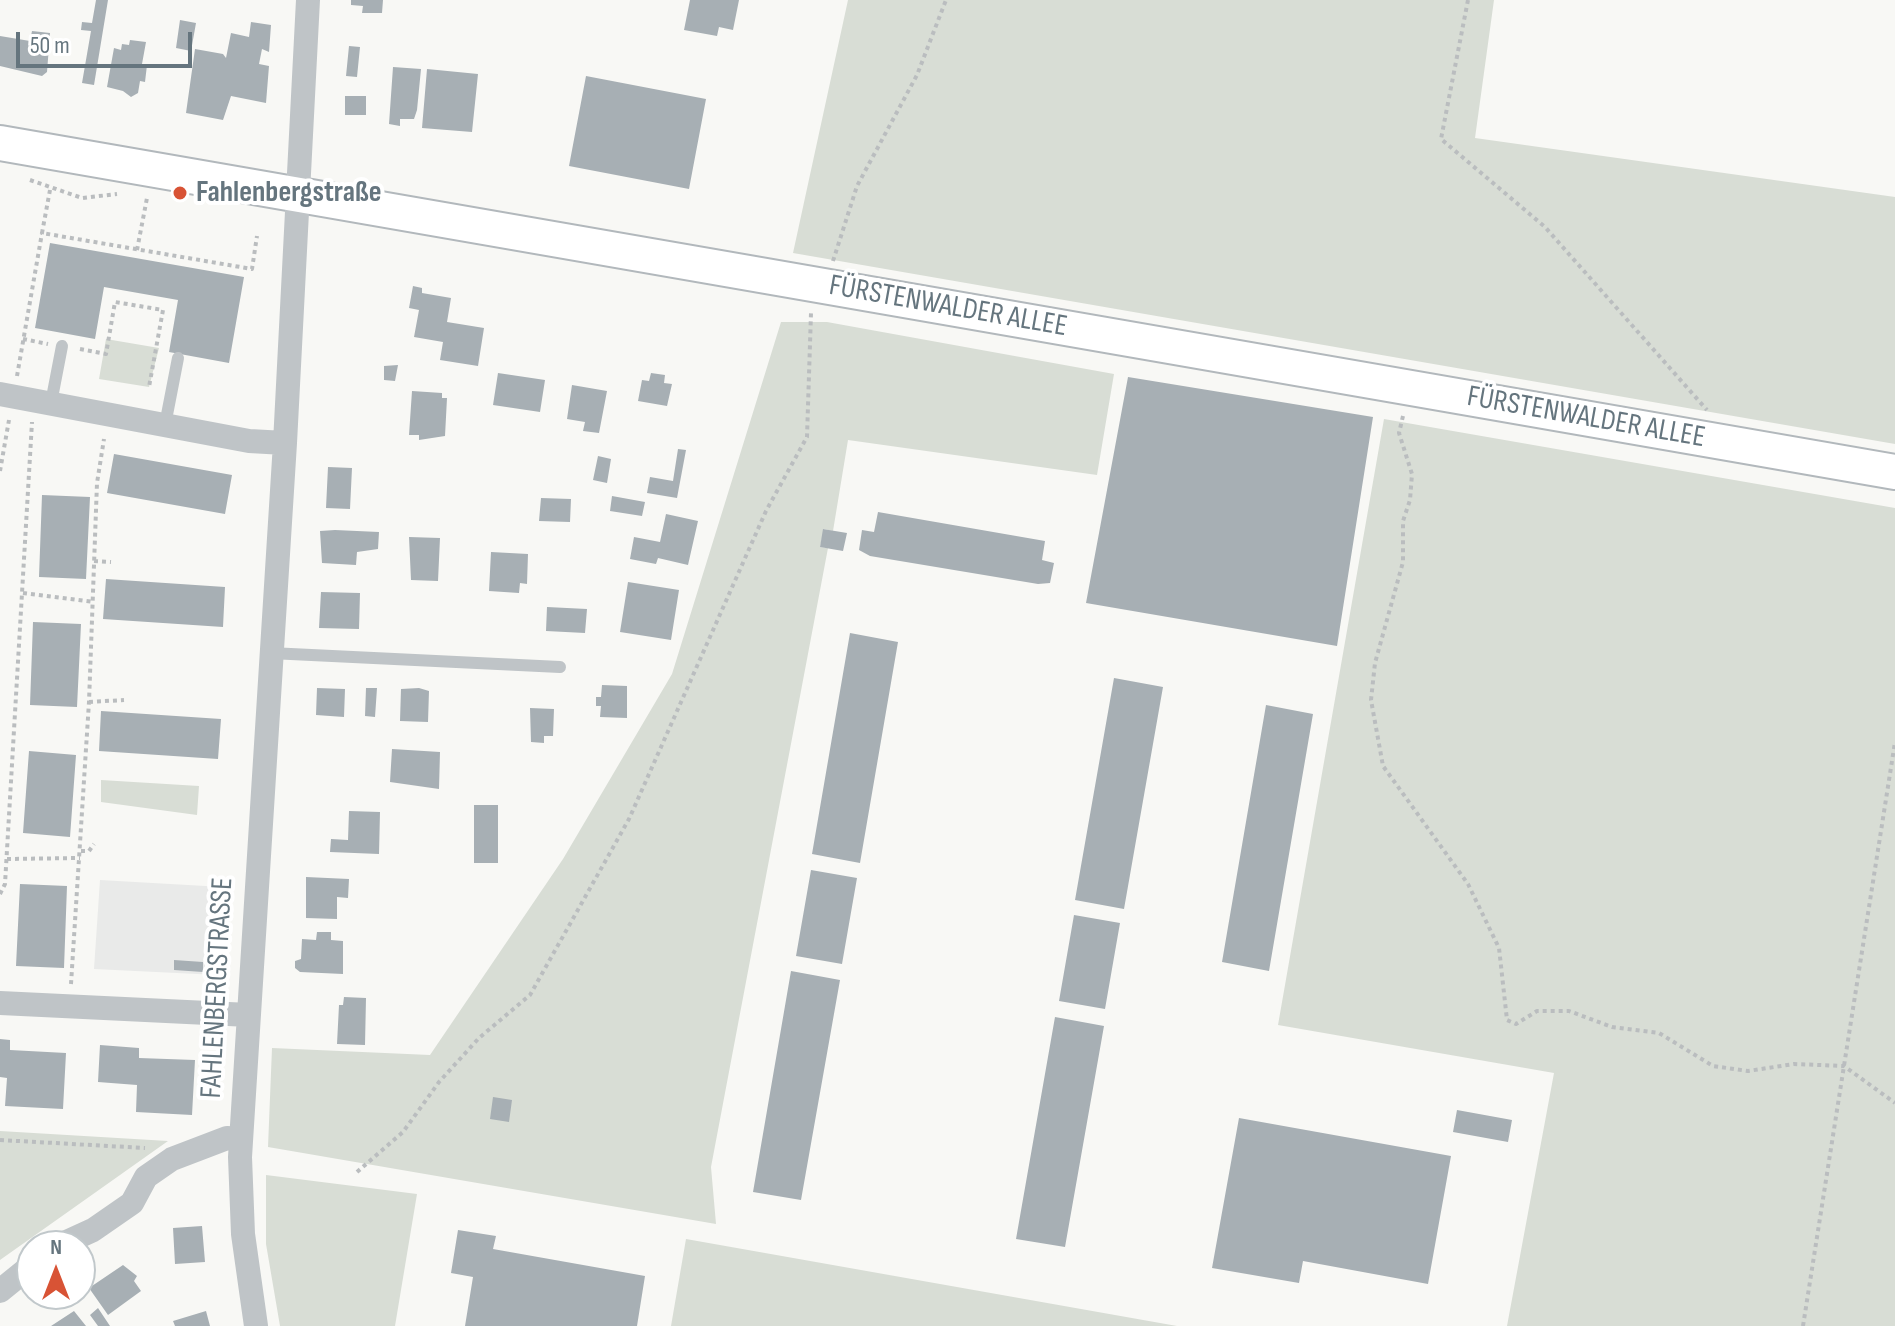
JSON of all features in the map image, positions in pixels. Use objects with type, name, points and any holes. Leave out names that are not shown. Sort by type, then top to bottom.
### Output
[{"type":"main road","name":"FÜRSTENWALDER ALLEE","points":[[0,143],[1895,472]]},
{"type":"street","name":"FAHLENBERGSTRASSE","points":[[256,1326],[243,1234],[241,1139],[285,443],[308,0]]},
{"type":"street","points":[[24,398],[249,441],[285,443]]},
{"type":"street","points":[[0,1003],[249,1015]]},
{"type":"street","points":[[93,1230],[132,1203],[146,1177],[172,1159],[227,1138],[241,1139]]},
{"type":"street","points":[[0,1291],[16,1278]]},
{"type":"lane","points":[[24,398],[62,346]]},
{"type":"lane","points":[[165,425],[178,358]]},
{"type":"lane","points":[[270,653],[560,667]]},
{"type":"path","points":[[357,1172],[403,1132],[459,1060],[530,995],[629,819],[766,511],[807,437],[811,312],[828,286],[857,186],[917,75],[946,0]]},
{"type":"path","points":[[1468,0],[1441,139],[1545,227],[1709,411]]},
{"type":"path","points":[[0,894],[5,884],[23,593],[23,339],[50,190]]},
{"type":"path","points":[[137,250],[147,198]]},
{"type":"path","points":[[42,233],[252,269],[257,236]]},
{"type":"path","points":[[23,339],[106,354],[115,302],[163,310],[149,387]]},
{"type":"path","points":[[0,471],[24,398]]},
{"type":"path","points":[[70,1007],[89,702],[97,483],[108,414]]},
{"type":"path","points":[[1403,416],[1399,433],[1412,474],[1410,500],[1403,521],[1403,562],[1375,663],[1371,700],[1383,766],[1468,884],[1499,948],[1507,1020],[1516,1024],[1537,1011],[1569,1011],[1612,1027],[1659,1033],[1713,1066],[1748,1071],[1794,1064],[1844,1066],[1895,1103]]},
{"type":"path","points":[[94,561],[111,562]]},
{"type":"path","points":[[23,593],[94,602]]},
{"type":"path","points":[[89,702],[124,700]]},
{"type":"path","points":[[1803,1326],[1895,742]]},
{"type":"path","points":[[81,851],[89,851],[94,844]]},
{"type":"path","points":[[6,859],[80,858]]},
{"type":"path","points":[[0,1140],[142,1148],[166,1153],[172,1159]]},
{"type":"shaded area","points":[[848,0],[1494,0],[1475,138],[1895,197],[1895,444],[793,253]]},
{"type":"shaded area","points":[[781,322],[827,322],[1114,374],[1097,475],[848,440],[833,531],[824,529],[820,547],[828,548],[711,1167],[716,1224],[268,1147],[272,1048],[430,1055],[563,859],[672,674]]},
{"type":"shaded area","points":[[106,339],[159,348],[149,387],[99,379]]},
{"type":"shaded area","points":[[1384,419],[1895,508],[1895,1326],[1507,1326],[1554,1073],[1278,1025]]},
{"type":"shaded area","points":[[101,780],[199,786],[197,815],[101,802]]},
{"type":"shaded area","points":[[100,880],[223,887],[218,975],[94,969]]},
{"type":"shaded area","points":[[0,1131],[168,1141],[42,1230],[16,1230],[16,1249],[0,1260]]},
{"type":"shaded area","points":[[266,1175],[417,1194],[395,1326],[280,1326],[266,1244]]},
{"type":"shaded area","points":[[686,1239],[1177,1326],[671,1326]]},
{"type":"building","points":[[96,0],[108,0],[94,85],[82,83],[91,31],[81,30],[82,22],[92,23]]},
{"type":"building","points":[[351,0],[383,0],[382,13],[362,13],[363,6],[351,5]]},
{"type":"building","points":[[690,0],[739,0],[733,30],[719,27],[717,36],[684,30]]},
{"type":"building","points":[[180,20],[196,23],[191,51],[176,48]]},
{"type":"building","points":[[251,22],[271,25],[269,52],[262,49],[259,64],[269,66],[266,103],[231,96],[223,120],[186,113],[195,49],[223,54],[226,58],[231,33],[249,37]]},
{"type":"building","points":[[32,31],[50,33],[47,72],[42,76],[0,66],[0,36],[30,41]]},
{"type":"building","points":[[130,40],[146,42],[142,64],[147,65],[145,82],[140,81],[138,93],[131,97],[123,91],[107,87],[114,48],[121,50],[122,44],[129,45]]},
{"type":"building","points":[[349,46],[360,47],[357,77],[346,76]]},
{"type":"building","points":[[393,67],[421,69],[414,119],[400,119],[400,126],[389,124]]},
{"type":"building","points":[[427,69],[478,74],[472,132],[422,128]]},
{"type":"building","points":[[586,76],[706,99],[689,189],[569,166]]},
{"type":"building","points":[[345,96],[366,96],[366,115],[345,115]]},
{"type":"building","points":[[50,243],[244,277],[229,363],[169,352],[178,300],[104,287],[95,339],[35,328]]},
{"type":"building","points":[[413,286],[422,288],[422,293],[451,298],[447,322],[484,328],[478,366],[440,360],[443,342],[414,337],[419,310],[409,308]]},
{"type":"building","points":[[398,365],[395,381],[384,380],[384,366]]},
{"type":"building","points":[[498,373],[545,380],[540,412],[493,405]]},
{"type":"building","points":[[651,373],[665,375],[664,383],[672,384],[667,406],[638,401],[642,380],[649,381]]},
{"type":"building","points":[[1128,377],[1373,417],[1337,646],[1086,603]]},
{"type":"building","points":[[572,385],[607,391],[599,433],[583,431],[585,422],[567,419]]},
{"type":"building","points":[[412,391],[442,393],[442,398],[447,398],[445,436],[419,440],[419,435],[409,435]]},
{"type":"building","points":[[678,449],[686,450],[677,498],[647,493],[650,477],[673,481]]},
{"type":"building","points":[[114,454],[232,475],[225,514],[107,493]]},
{"type":"building","points":[[598,456],[611,459],[607,483],[593,480]]},
{"type":"building","points":[[328,467],[352,468],[350,509],[326,508]]},
{"type":"building","points":[[42,495],[90,497],[86,579],[39,577]]},
{"type":"building","points":[[612,496],[645,502],[642,516],[610,511]]},
{"type":"building","points":[[541,498],[571,499],[570,522],[539,521]]},
{"type":"building","points":[[878,512],[1045,541],[1042,560],[1054,563],[1050,583],[1038,584],[870,556],[859,550],[862,530],[874,532]]},
{"type":"building","points":[[666,514],[698,521],[688,565],[658,558],[656,564],[630,559],[634,537],[660,542]]},
{"type":"building","points":[[823,529],[847,533],[843,551],[820,547]]},
{"type":"building","points":[[320,531],[379,532],[378,549],[357,552],[356,565],[322,563]]},
{"type":"building","points":[[409,537],[440,538],[438,581],[411,580]]},
{"type":"building","points":[[491,552],[528,554],[527,584],[520,583],[519,593],[489,591]]},
{"type":"building","points":[[106,579],[225,587],[223,627],[103,619]]},
{"type":"building","points":[[628,582],[679,590],[671,640],[620,632]]},
{"type":"building","points":[[321,592],[360,593],[359,629],[319,628]]},
{"type":"building","points":[[547,607],[587,609],[585,633],[546,631]]},
{"type":"building","points":[[33,622],[81,624],[77,707],[30,705]]},
{"type":"building","points":[[850,633],[898,642],[860,863],[812,854]]},
{"type":"building","points":[[1114,678],[1163,687],[1124,909],[1075,900]]},
{"type":"building","points":[[602,685],[627,686],[627,718],[600,717],[601,706],[596,706],[596,697],[601,697]]},
{"type":"building","points":[[317,688],[345,689],[344,717],[316,715]]},
{"type":"building","points":[[366,688],[377,688],[375,717],[365,716]]},
{"type":"building","points":[[401,689],[429,691],[428,722],[400,721]]},
{"type":"building","points":[[1266,705],[1313,714],[1269,971],[1222,962]]},
{"type":"building","points":[[530,708],[554,709],[553,736],[544,736],[544,743],[531,742]]},
{"type":"building","points":[[101,711],[221,719],[218,759],[99,751]]},
{"type":"building","points":[[392,749],[440,752],[439,789],[390,782]]},
{"type":"building","points":[[29,751],[76,755],[70,837],[23,833]]},
{"type":"building","points":[[474,805],[498,805],[498,863],[474,863]]},
{"type":"building","points":[[349,811],[380,812],[379,854],[330,852],[331,839],[348,840]]},
{"type":"building","points":[[811,870],[857,878],[842,964],[796,956]]},
{"type":"building","points":[[306,877],[349,879],[348,898],[337,897],[337,919],[306,918]]},
{"type":"building","points":[[20,884],[67,886],[64,968],[16,966]]},
{"type":"building","points":[[1074,915],[1120,923],[1105,1009],[1059,1001]]},
{"type":"building","points":[[317,932],[331,932],[331,940],[343,941],[343,974],[300,972],[295,968],[295,961],[301,959],[302,939],[316,940]]},
{"type":"building","points":[[174,960],[203,962],[203,972],[174,970]]},
{"type":"building","points":[[791,971],[840,980],[801,1200],[753,1192]]},
{"type":"building","points":[[344,997],[366,998],[365,1045],[337,1044],[339,1005],[343,1005]]},
{"type":"building","points":[[1055,1017],[1104,1026],[1065,1247],[1016,1239]]},
{"type":"building","points":[[0,1039],[10,1040],[10,1050],[66,1053],[63,1109],[5,1106],[7,1078],[0,1077]]},
{"type":"building","points":[[100,1045],[139,1048],[139,1058],[195,1060],[192,1115],[136,1112],[137,1085],[98,1082]]},
{"type":"building","points":[[493,1097],[512,1100],[509,1122],[490,1119]]},
{"type":"building","points":[[1457,1110],[1512,1120],[1508,1142],[1453,1132]]},
{"type":"building","points":[[1239,1118],[1451,1156],[1428,1284],[1303,1261],[1299,1283],[1212,1268]]},
{"type":"building","points":[[202,1226],[205,1262],[175,1264],[173,1228]]},
{"type":"building","points":[[458,1230],[496,1236],[493,1249],[645,1276],[637,1326],[465,1326],[473,1277],[451,1273]]},
{"type":"building","points":[[123,1265],[137,1276],[134,1281],[141,1291],[108,1315],[96,1298],[96,1283]]},
{"type":"building","points":[[98,1308],[110,1326],[98,1326],[90,1315]]},
{"type":"building","points":[[74,1311],[86,1326],[51,1326]]},
{"type":"building","points":[[206,1311],[210,1326],[175,1326],[173,1321]]},
{"type":"place","name":"Fahlenbergstraße","points":[[180,193]]}]
